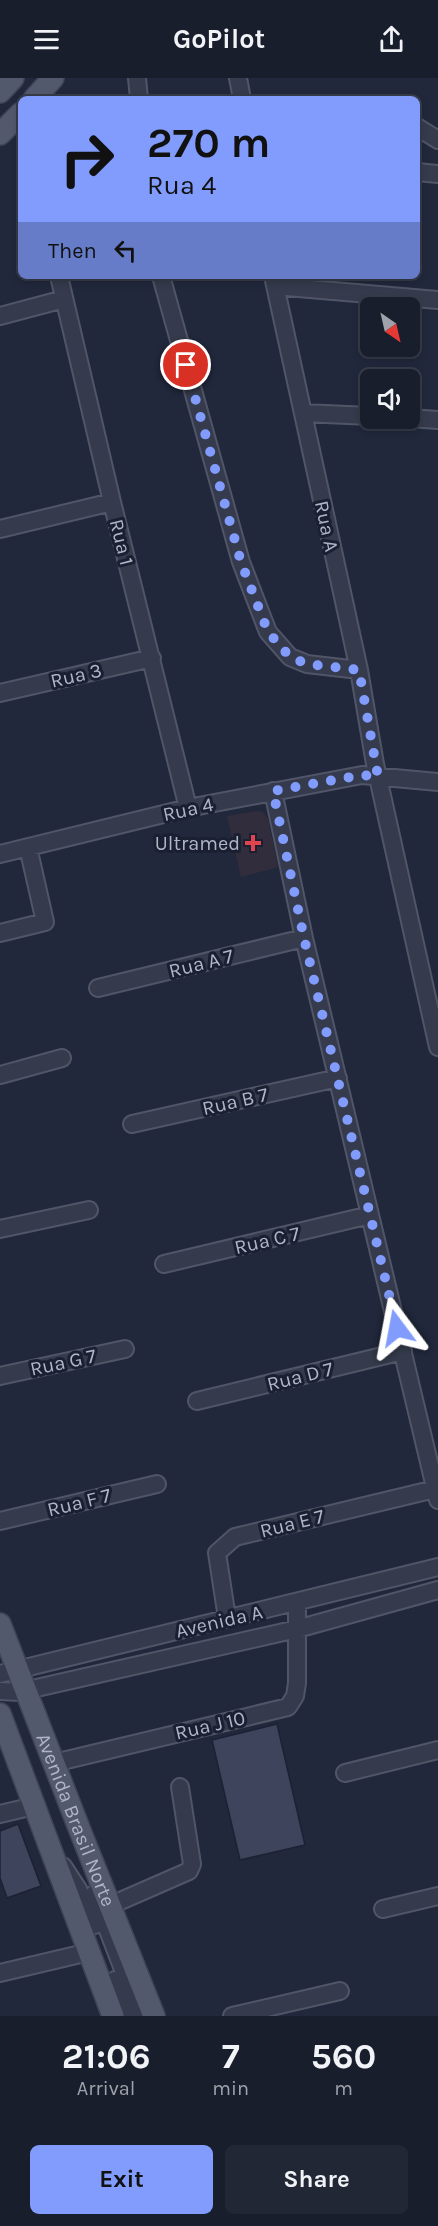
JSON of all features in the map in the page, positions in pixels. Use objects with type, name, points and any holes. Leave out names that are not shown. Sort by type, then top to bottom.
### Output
[{"type":"main road","points":[[0,92],[13,78]]},
{"type":"main road","points":[[37,96],[53,78]]},
{"type":"main road","points":[[0,134],[18,117]]},
{"type":"main road","name":"Avenida Brasil Norte","points":[[0,1624],[9,1672],[27,1691],[78,1828],[154,2016]]},
{"type":"main road","name":"Avenida Brasil Norte","points":[[0,1714],[113,2016]]},
{"type":"street","points":[[137,78],[139,96]]},
{"type":"street","points":[[238,78],[241,96]]},
{"type":"street","points":[[420,129],[438,140]]},
{"type":"street","points":[[420,172],[438,174]]},
{"type":"street","name":"Rua 1","points":[[60,279],[188,808]]},
{"type":"street","points":[[162,279],[241,562],[268,632],[290,657],[307,664],[359,670]]},
{"type":"street","points":[[274,281],[438,300]]},
{"type":"street","name":"Rua A","points":[[274,281],[359,670],[378,777],[438,1047]]},
{"type":"street","points":[[0,316],[64,299]]},
{"type":"street","points":[[303,413],[360,416]]},
{"type":"street","points":[[420,419],[438,420]]},
{"type":"street","points":[[0,529],[112,502]]},
{"type":"street","name":"Rua 3","points":[[0,693],[152,658]]},
{"type":"street","name":"Rua 4","points":[[0,854],[188,808],[362,775],[438,782]]},
{"type":"street","points":[[273,791],[304,938],[437,1494]]},
{"type":"street","points":[[0,933],[45,922],[28,847]]},
{"type":"street","name":"Rua A 7","points":[[98,988],[304,938]]},
{"type":"street","points":[[0,1075],[62,1058]]},
{"type":"street","name":"Rua B 7","points":[[132,1124],[338,1078]]},
{"type":"street","points":[[0,1229],[89,1210]]},
{"type":"street","name":"Rua C 7","points":[[164,1264],[370,1215]]},
{"type":"street","name":"Rua G 7","points":[[0,1376],[125,1349]]},
{"type":"street","name":"Rua D 7","points":[[197,1401],[403,1351]]},
{"type":"street","name":"Rua F 7","points":[[0,1521],[157,1484]]},
{"type":"street","name":"Rua E 7","points":[[227,1618],[217,1553],[235,1537],[437,1494]]},
{"type":"street","name":"Avenida A","points":[[9,1672],[438,1567]]},
{"type":"street","name":"Avenida A","points":[[0,1691],[27,1691],[297,1629],[438,1590]]},
{"type":"street","points":[[297,1603],[297,1629]]},
{"type":"street","name":"Rua J 10","points":[[54,1763],[288,1707],[295,1696],[297,1683],[297,1629]]},
{"type":"street","points":[[345,1773],[438,1750]]},
{"type":"street","points":[[110,1906],[189,1871],[192,1864],[180,1787]]},
{"type":"street","points":[[0,1814],[34,1806]]},
{"type":"street","points":[[78,1828],[88,1876],[141,2016]]},
{"type":"street","points":[[50,1848],[85,1902],[129,2016]]},
{"type":"street","points":[[383,1909],[438,1896]]},
{"type":"street","points":[[0,1973],[89,1952]]},
{"type":"street","points":[[232,2016],[340,1992]]},
{"type":"shaded area","name":"Ultramed","points":[[263,812],[268,819],[278,867],[241,877],[227,816]]},
{"type":"building","points":[[277,1724],[305,1845],[240,1860],[212,1740]]},
{"type":"building","points":[[18,1824],[41,1886],[7,1898],[0,1878],[0,1831]]},
{"type":"place","name":"Ultramed","points":[[253,843]]},
{"type":"route","points":[[186,365],[241,562],[268,632],[290,657],[307,664],[359,670],[378,777],[362,775],[273,791],[304,938],[397,1328]]}]
